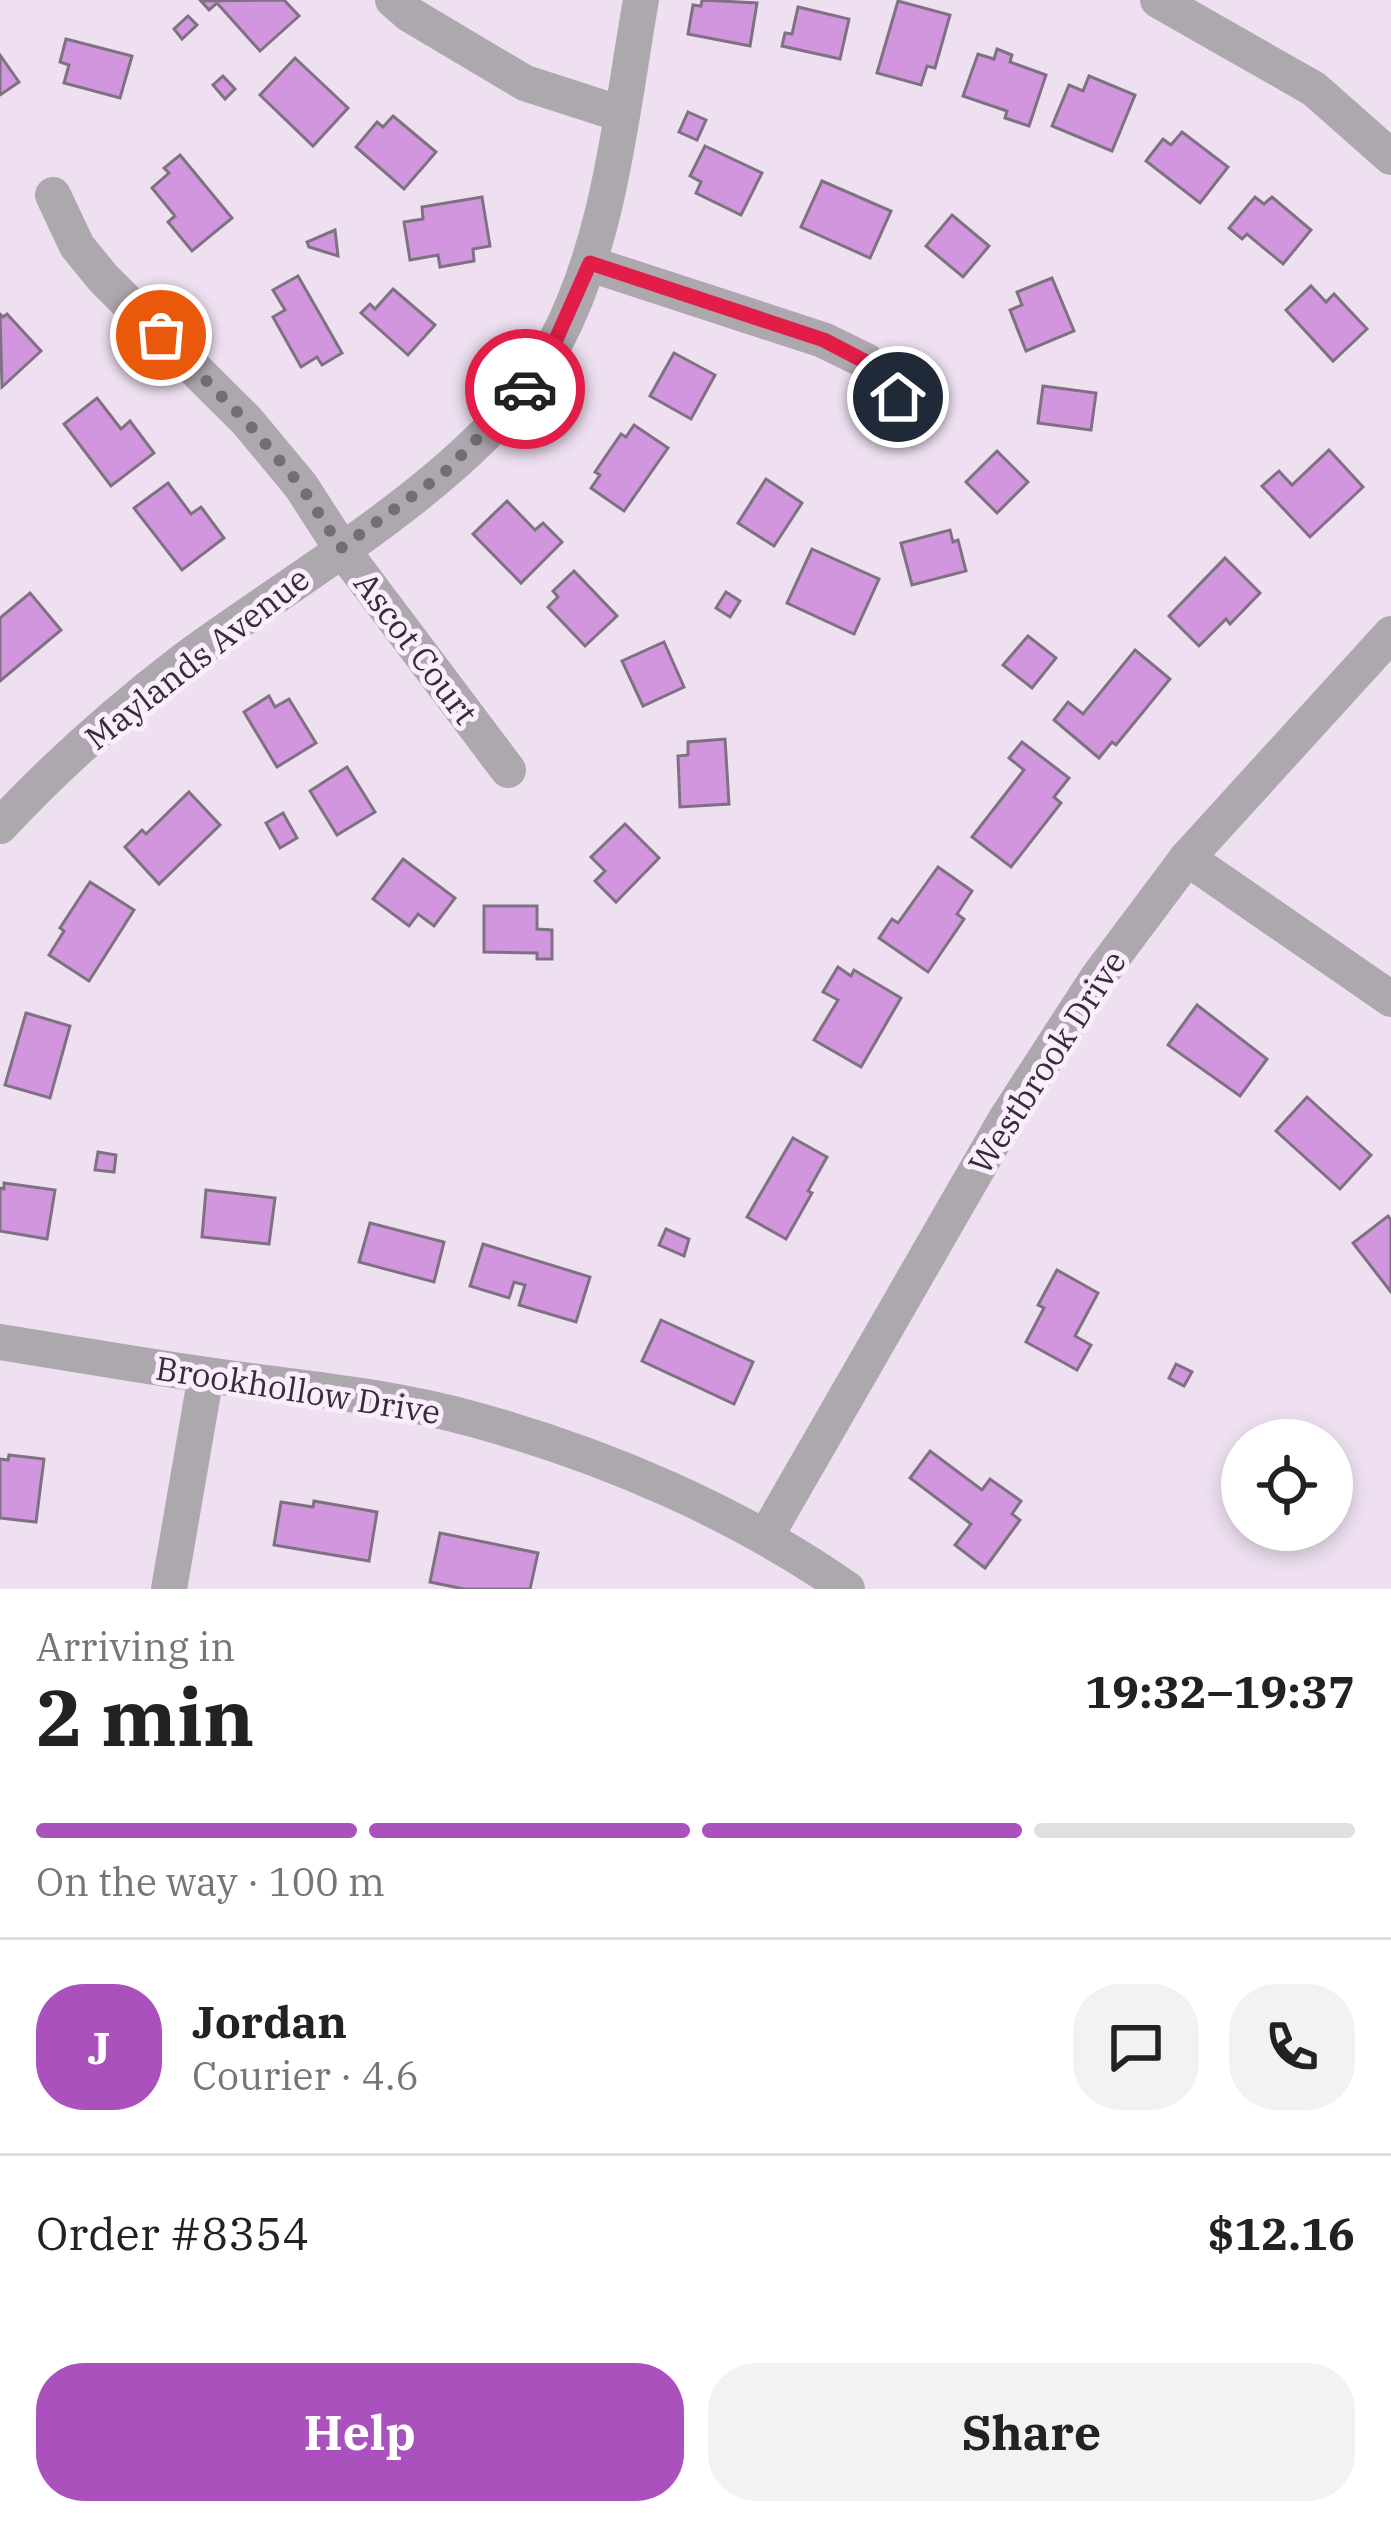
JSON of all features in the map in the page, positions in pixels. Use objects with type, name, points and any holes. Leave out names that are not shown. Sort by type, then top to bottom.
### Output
[{"type":"street","points":[[393,0],[525,83],[621,114]]},
{"type":"street","name":"Maylands Avenue","points":[[0,826],[36,788],[180,664],[444,473],[521,396],[554,344],[590,263],[641,0]]},
{"type":"street","points":[[1158,0],[1314,89],[1391,157]]},
{"type":"street","name":"Ascot Court","points":[[53,195],[77,246],[247,422],[301,486],[341,548],[508,770]]},
{"type":"street","points":[[590,263],[824,340],[866,362],[898,397]]},
{"type":"street","name":"Westbrook Drive","points":[[766,1536],[1006,1119],[1098,977],[1187,857],[1391,634]]},
{"type":"street","points":[[1187,857],[1391,999]]},
{"type":"street","name":"Brookhollow Drive","points":[[0,1342],[358,1394],[475,1419],[614,1468],[766,1536],[848,1589]]},
{"type":"street","points":[[169,1589],[206,1375]]},
{"type":"building","points":[[284,0],[299,16],[260,51],[217,3],[209,10],[201,1]]},
{"type":"building","points":[[702,0],[757,3],[750,46],[688,34],[693,5],[701,6]]},
{"type":"building","points":[[898,1],[950,15],[935,68],[927,66],[921,85],[877,73]]},
{"type":"building","points":[[798,7],[849,19],[840,59],[782,46],[785,33],[792,34]]},
{"type":"building","points":[[188,16],[197,25],[182,39],[174,29]]},
{"type":"building","points":[[66,39],[132,56],[120,98],[64,83],[69,65],[60,62]]},
{"type":"building","points":[[997,49],[1012,55],[1010,62],[1046,75],[1029,126],[1005,118],[1007,111],[963,96],[978,54],[994,59]]},
{"type":"building","points":[[0,55],[19,82],[0,95]]},
{"type":"building","points":[[295,58],[348,108],[313,146],[260,95]]},
{"type":"building","points":[[223,76],[235,89],[225,99],[213,85]]},
{"type":"building","points":[[1089,76],[1135,95],[1112,151],[1052,126],[1069,85],[1083,91]]},
{"type":"building","points":[[688,112],[706,120],[697,140],[679,132]]},
{"type":"building","points":[[393,116],[436,152],[404,189],[356,147],[377,122],[383,127]]},
{"type":"building","points":[[1182,132],[1228,167],[1200,203],[1146,161],[1163,139],[1171,145]]},
{"type":"building","points":[[705,146],[762,173],[741,215],[696,193],[701,182],[690,176]]},
{"type":"building","points":[[180,155],[232,218],[192,251],[168,222],[175,216],[152,188],[169,173],[164,168]]},
{"type":"building","points":[[822,181],[891,211],[870,258],[801,227]]},
{"type":"building","points":[[482,197],[490,246],[473,249],[474,261],[440,267],[438,255],[410,260],[404,222],[423,219],[422,207]]},
{"type":"building","points":[[1255,197],[1264,204],[1272,197],[1311,230],[1283,264],[1247,234],[1242,239],[1229,228]]},
{"type":"building","points":[[952,215],[989,246],[963,277],[926,246]]},
{"type":"building","points":[[335,230],[338,256],[309,247],[307,242]]},
{"type":"building","points":[[298,276],[342,353],[322,365],[317,357],[301,367],[273,317],[285,310],[273,290]]},
{"type":"building","points":[[1052,278],[1074,331],[1026,351],[1010,310],[1022,305],[1017,292]]},
{"type":"building","points":[[1311,286],[1326,302],[1334,294],[1367,329],[1333,361],[1286,310]]},
{"type":"building","points":[[393,289],[435,325],[408,355],[361,313],[370,304],[375,309]]},
{"type":"building","points":[[0,314],[7,314],[41,351],[2,387]]},
{"type":"building","points":[[674,353],[715,375],[691,419],[650,396]]},
{"type":"building","points":[[1043,386],[1096,393],[1091,430],[1038,423]]},
{"type":"building","points":[[97,398],[121,429],[130,421],[154,453],[111,486],[64,424]]},
{"type":"building","points":[[634,425],[668,448],[624,511],[591,488],[600,475],[595,472],[621,434],[626,437]]},
{"type":"building","points":[[1329,450],[1363,487],[1310,537],[1262,486],[1279,471],[1292,485]]},
{"type":"building","points":[[997,451],[1028,482],[997,513],[966,482]]},
{"type":"building","points":[[766,479],[802,503],[774,546],[738,523]]},
{"type":"building","points":[[168,483],[191,514],[201,507],[224,538],[182,570],[134,508]]},
{"type":"building","points":[[507,501],[535,530],[543,523],[562,542],[521,583],[473,534]]},
{"type":"building","points":[[950,530],[953,542],[958,540],[966,571],[912,585],[901,543]]},
{"type":"building","points":[[812,549],[879,579],[854,634],[787,603]]},
{"type":"building","points":[[1225,558],[1260,593],[1230,624],[1226,619],[1199,646],[1169,616]]},
{"type":"building","points":[[574,571],[617,616],[585,646],[548,607],[558,597],[553,591]]},
{"type":"building","points":[[726,592],[740,601],[730,617],[716,608]]},
{"type":"building","points":[[30,593],[61,630],[0,681],[0,618]]},
{"type":"building","points":[[1028,636],[1056,658],[1032,688],[1003,665]]},
{"type":"building","points":[[664,642],[684,687],[643,706],[622,661]]},
{"type":"building","points":[[1135,650],[1170,679],[1116,745],[1112,742],[1099,758],[1054,720],[1068,702],[1083,714]]},
{"type":"building","points":[[269,696],[275,707],[289,699],[316,743],[277,767],[244,712]]},
{"type":"building","points":[[725,739],[729,804],[680,807],[678,756],[688,755],[688,742]]},
{"type":"building","points":[[1022,742],[1069,778],[1054,797],[1061,803],[1011,867],[972,837],[1024,770],[1009,758]]},
{"type":"building","points":[[347,767],[375,812],[337,835],[310,791]]},
{"type":"building","points":[[189,792],[220,825],[159,884],[125,847],[142,830],[146,834]]},
{"type":"building","points":[[283,813],[297,838],[280,848],[266,823]]},
{"type":"building","points":[[625,824],[659,858],[616,902],[595,881],[605,871],[591,857]]},
{"type":"building","points":[[403,859],[455,898],[434,926],[418,914],[409,926],[373,899]]},
{"type":"building","points":[[938,867],[972,891],[957,914],[964,919],[928,972],[879,938],[892,919],[898,923]]},
{"type":"building","points":[[90,882],[134,910],[89,981],[49,955],[64,931],[60,928]]},
{"type":"building","points":[[484,906],[537,906],[537,929],[552,930],[552,959],[537,959],[537,953],[484,952]]},
{"type":"building","points":[[838,967],[851,976],[854,970],[901,998],[861,1067],[814,1040],[838,1000],[823,992]]},
{"type":"building","points":[[1197,1005],[1267,1059],[1240,1096],[1168,1045]]},
{"type":"building","points":[[26,1013],[70,1026],[50,1098],[5,1085]]},
{"type":"building","points":[[1307,1097],[1371,1155],[1340,1189],[1276,1131]]},
{"type":"building","points":[[793,1138],[827,1157],[786,1239],[747,1217]]},
{"type":"building","points":[[98,1152],[116,1155],[114,1172],[95,1170]]},
{"type":"building","points":[[4,1183],[55,1190],[47,1239],[0,1231]]},
{"type":"building","points":[[206,1190],[275,1198],[269,1244],[202,1237]]},
{"type":"building","points":[[1388,1216],[1391,1220],[1391,1292],[1353,1243]]},
{"type":"building","points":[[370,1223],[444,1242],[434,1282],[359,1262]]},
{"type":"building","points":[[666,1229],[689,1239],[684,1256],[659,1245]]},
{"type":"building","points":[[483,1244],[590,1277],[576,1322],[519,1305],[525,1285],[514,1282],[509,1298],[470,1286]]},
{"type":"building","points":[[1057,1270],[1098,1293],[1075,1336],[1091,1345],[1077,1370],[1026,1342],[1044,1308],[1038,1305]]},
{"type":"building","points":[[661,1320],[753,1362],[734,1404],[642,1361]]},
{"type":"building","points":[[1176,1364],[1192,1372],[1184,1386],[1169,1378]]},
{"type":"building","points":[[930,1451],[982,1490],[990,1479],[1021,1501],[1012,1514],[1020,1520],[985,1568],[955,1545],[971,1524],[910,1478]]},
{"type":"building","points":[[9,1455],[44,1459],[36,1522],[0,1518],[0,1459],[8,1460]]},
{"type":"building","points":[[314,1501],[377,1512],[369,1561],[274,1545],[281,1502],[313,1507]]},
{"type":"building","points":[[440,1533],[538,1553],[530,1589],[464,1589],[430,1582]]},
{"type":"way so far","points":[[161,335],[247,422],[301,486],[341,548],[444,473],[525,389]]},
{"type":"route","points":[[525,389],[554,344],[590,263],[824,340],[866,362],[898,397]]}]
